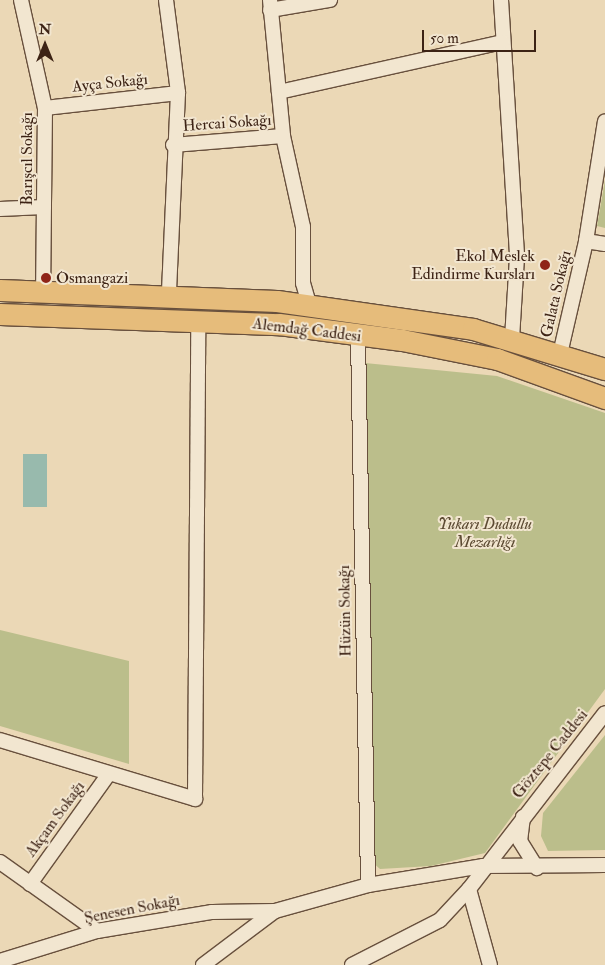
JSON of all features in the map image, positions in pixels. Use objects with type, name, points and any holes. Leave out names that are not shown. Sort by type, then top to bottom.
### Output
[{"type":"main road","name":"Alemdağ Caddesi","points":[[0,290],[169,294],[310,307],[472,329],[512,339],[605,369]]},
{"type":"main road","name":"Alemdağ Caddesi","points":[[0,314],[279,324],[358,336],[402,340],[497,359],[605,398]]},
{"type":"street","name":"Barışcıl Sokağı","points":[[21,0],[45,108],[43,291]]},
{"type":"street","points":[[166,0],[178,93],[173,144],[169,294]]},
{"type":"street","points":[[310,307],[303,283],[303,227],[283,136],[270,5],[330,0]]},
{"type":"street","points":[[500,0],[518,257],[512,339]]},
{"type":"street","points":[[279,92],[502,42]]},
{"type":"street","name":"Ayça Sokağı","points":[[45,108],[178,93]]},
{"type":"street","name":"Galata Sokağı","points":[[560,354],[586,241],[605,121]]},
{"type":"street","name":"Hercai Sokağı","points":[[173,144],[283,136]]},
{"type":"street","points":[[0,209],[44,207]]},
{"type":"street","points":[[586,241],[605,244]]},
{"type":"street","points":[[0,740],[108,776],[195,799],[198,320]]},
{"type":"street","name":"Hüzün Sokağı","points":[[358,336],[368,885]]},
{"type":"street","name":"Göztepe Caddesi","points":[[352,965],[440,920],[469,889],[483,866],[605,713]]},
{"type":"street","name":"Akçam Sokağı","points":[[30,884],[108,776]]},
{"type":"street","name":"Göztepe Caddesi","points":[[523,816],[520,841],[538,868]]},
{"type":"street","points":[[0,862],[97,931]]},
{"type":"street","points":[[203,965],[275,911],[368,885],[483,866],[538,868],[605,865]]},
{"type":"street","points":[[469,889],[490,965]]},
{"type":"street","name":"Şenesen Sokağı","points":[[0,961],[97,931],[212,912],[275,911]]},
{"type":"green space","points":[[605,180],[605,228],[597,226]]},
{"type":"green space","name":"Yukarı Dudullu Mezarlığı","points":[[365,363],[497,376],[605,413],[605,689],[485,853],[431,866],[380,869],[371,861]]},
{"type":"green space","points":[[0,630],[129,661],[129,764],[0,726]]},
{"type":"green space","points":[[605,735],[605,850],[548,851],[541,836],[543,813]]},
{"type":"shaded area","points":[[23,454],[47,454],[47,507],[23,507]]},
{"type":"place","name":"Ekol Meslek Edindirme Kursları","points":[[545,265]]},
{"type":"place","name":"Osmangazi","points":[[46,278]]}]
